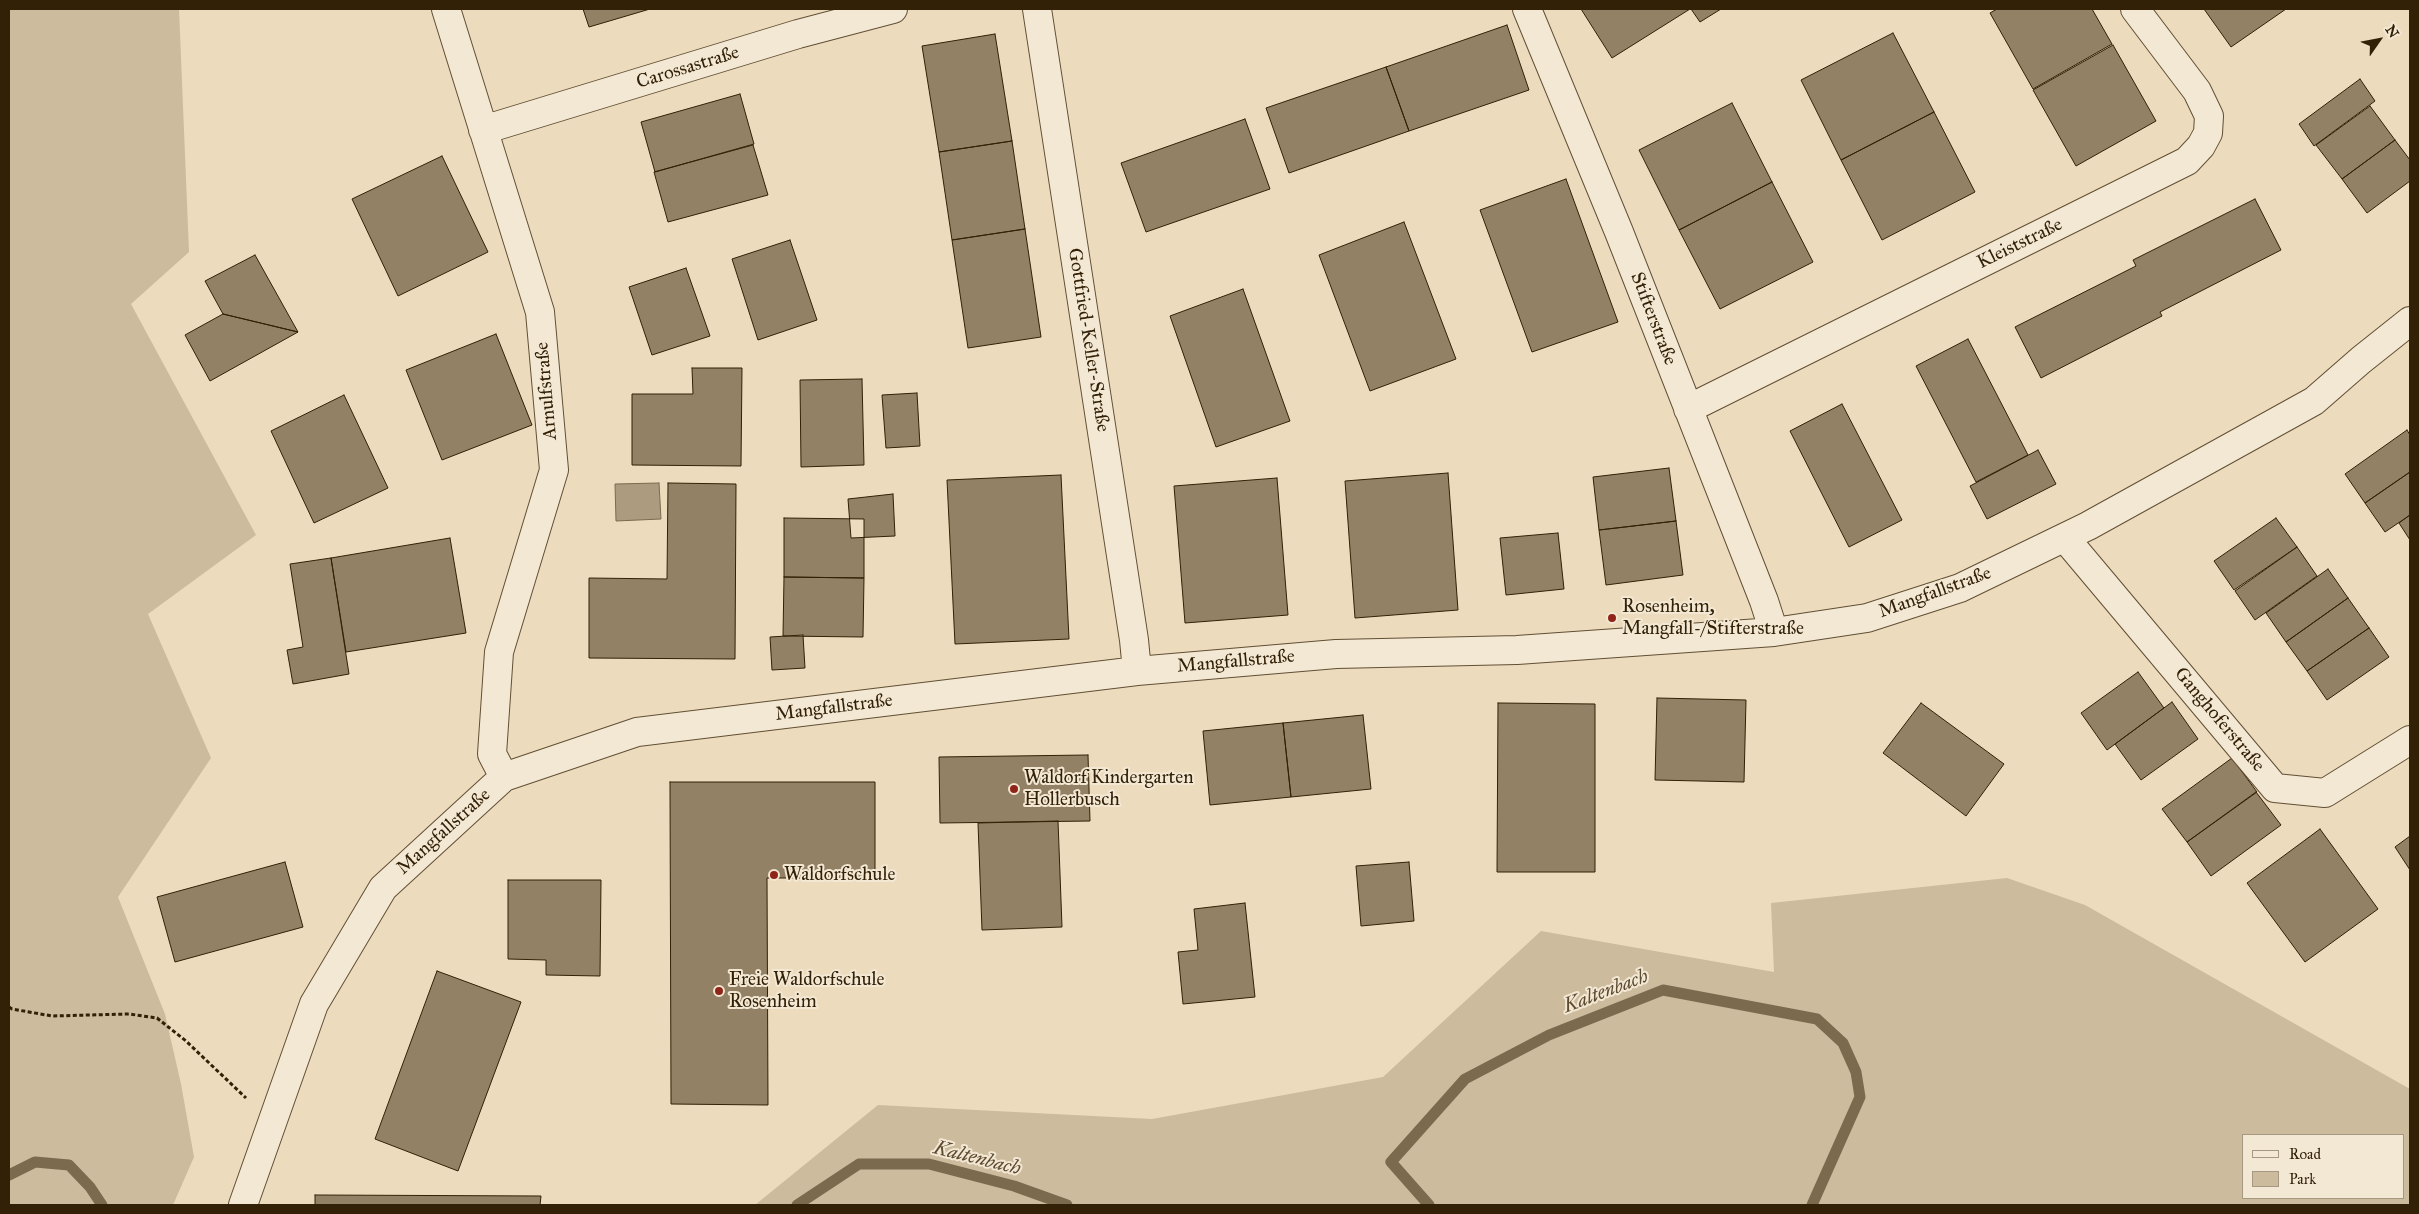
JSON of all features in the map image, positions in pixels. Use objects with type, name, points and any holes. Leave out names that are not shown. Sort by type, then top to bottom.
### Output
[{"type":"street","name":"Arnulfstraße","points":[[446,9],[540,312],[554,470],[499,652],[492,754],[504,777]]},
{"type":"street","name":"Carossastraße","points":[[483,130],[798,34],[893,9]]},
{"type":"street","name":"Gottfried-Keller-Straße","points":[[1037,9],[1134,640],[1137,671]]},
{"type":"street","name":"Stifterstraße","points":[[1527,9],[1619,232],[1764,601],[1774,632]]},
{"type":"street","name":"Kleiststraße","points":[[1688,408],[2187,161],[2201,146],[2208,134],[2209,116],[2197,91],[2135,9]]},
{"type":"street","name":"Mangfallstraße","points":[[243,1205],[314,1004],[383,888],[504,777],[637,732],[1137,671],[1336,654],[1517,650],[1774,632],[1867,618],[1928,600],[1960,588],[2066,538],[2314,401],[2410,321]]},
{"type":"street","name":"Ganghoferstraße","points":[[2066,538],[2275,788],[2325,793],[2410,740]]},
{"type":"path","points":[[9,1007],[12,1010],[52,1016],[129,1014],[157,1018],[186,1041],[243,1096],[274,1115]]},
{"type":"green space","points":[[9,9],[179,9],[189,252],[131,304],[256,535],[148,614],[211,758],[118,897],[165,1014],[181,1084],[194,1157],[173,1205],[9,1205]]},
{"type":"green space","points":[[2007,878],[2085,905],[2410,1089],[2410,1205],[755,1205],[878,1105],[1152,1119],[1383,1077],[1541,931],[1774,972],[1771,903]]},
{"type":"shaded area","points":[[659,483],[661,519],[616,521],[615,484]]},
{"type":"building","points":[[583,9],[650,9],[589,27]]},
{"type":"building","points":[[1581,9],[1690,9],[1612,58]]},
{"type":"building","points":[[1691,9],[1721,9],[1700,22]]},
{"type":"building","points":[[1997,9],[2092,9],[2112,44],[2033,89],[1990,13]]},
{"type":"building","points":[[2204,9],[2286,9],[2231,47]]},
{"type":"building","points":[[1507,25],[1529,90],[1409,131],[1386,67]]},
{"type":"building","points":[[1893,33],[1934,112],[1841,160],[1801,80]]},
{"type":"building","points":[[995,34],[1012,141],[939,152],[922,46]]},
{"type":"building","points":[[2113,45],[2156,121],[2076,166],[2033,90]]},
{"type":"building","points":[[1386,67],[1409,131],[1289,173],[1266,108]]},
{"type":"building","points":[[2360,79],[2375,101],[2314,146],[2299,124]]},
{"type":"building","points":[[740,94],[754,144],[655,172],[641,122]]},
{"type":"building","points":[[1732,103],[1772,182],[1679,230],[1639,150]]},
{"type":"building","points":[[2370,106],[2395,140],[2342,179],[2316,145]]},
{"type":"building","points":[[1934,112],[1975,192],[1882,240],[1841,160]]},
{"type":"building","points":[[1245,119],[1270,189],[1146,232],[1121,163]]},
{"type":"building","points":[[2395,140],[2410,160],[2410,181],[2367,213],[2342,179]]},
{"type":"building","points":[[1012,141],[1025,229],[952,240],[939,152]]},
{"type":"building","points":[[753,145],[768,195],[668,222],[654,172]]},
{"type":"building","points":[[442,156],[488,252],[398,296],[352,199]]},
{"type":"building","points":[[1566,179],[1618,322],[1532,352],[1480,210]]},
{"type":"building","points":[[1772,182],[1813,262],[1720,309],[1679,230]]},
{"type":"building","points":[[2255,199],[2281,250],[2160,312],[2162,316],[2041,378],[2015,327],[2136,266],[2133,260]]},
{"type":"building","points":[[1404,222],[1456,359],[1370,391],[1319,255]]},
{"type":"building","points":[[1025,229],[1041,337],[968,348],[952,240]]},
{"type":"building","points":[[790,240],[817,320],[758,340],[732,259]]},
{"type":"building","points":[[255,255],[298,332],[223,314],[205,281]]},
{"type":"building","points":[[686,268],[710,336],[652,355],[629,287]]},
{"type":"building","points":[[1243,289],[1290,421],[1216,447],[1170,316]]},
{"type":"building","points":[[223,314],[298,332],[210,381],[185,335]]},
{"type":"building","points":[[496,334],[532,425],[442,460],[406,370]]},
{"type":"building","points":[[1968,339],[2028,455],[1976,482],[1916,366]]},
{"type":"building","points":[[692,368],[742,368],[741,466],[632,465],[632,394],[693,394]]},
{"type":"building","points":[[862,379],[864,465],[801,467],[800,380]]},
{"type":"building","points":[[917,393],[920,446],[886,448],[882,395]]},
{"type":"building","points":[[344,395],[388,488],[314,523],[271,431]]},
{"type":"building","points":[[1842,404],[1902,520],[1849,547],[1790,431]]},
{"type":"building","points":[[2407,430],[2410,435],[2410,472],[2365,503],[2345,474]]},
{"type":"building","points":[[2038,450],[2056,484],[1987,519],[1970,486]]},
{"type":"building","points":[[1669,468],[1676,521],[1599,530],[1593,477]]},
{"type":"building","points":[[2410,472],[2410,515],[2385,532],[2365,503]]},
{"type":"building","points":[[1448,473],[1458,610],[1355,618],[1345,481]]},
{"type":"building","points":[[1061,475],[1069,639],[955,644],[947,480]]},
{"type":"building","points":[[1277,478],[1288,615],[1185,623],[1174,486]]},
{"type":"building","points":[[668,483],[736,484],[735,659],[589,658],[589,578],[667,579]]},
{"type":"building","points":[[893,494],[895,536],[851,538],[848,499]]},
{"type":"building","points":[[2410,515],[2410,540],[2399,523]]},
{"type":"building","points":[[784,518],[864,519],[864,578],[784,577]]},
{"type":"building","points":[[2276,518],[2297,547],[2234,590],[2214,561]]},
{"type":"building","points":[[1676,521],[1683,575],[1606,585],[1599,530]]},
{"type":"building","points":[[1558,533],[1564,589],[1506,595],[1500,538]]},
{"type":"building","points":[[450,538],[466,633],[346,652],[331,558]]},
{"type":"building","points":[[2297,547],[2317,576],[2255,620],[2235,591]]},
{"type":"building","points":[[331,558],[349,674],[293,684],[287,650],[303,647],[290,564]]},
{"type":"building","points":[[2328,569],[2348,598],[2286,642],[2266,613]]},
{"type":"building","points":[[784,577],[864,578],[863,637],[783,636]]},
{"type":"building","points":[[2348,598],[2369,628],[2307,671],[2286,642]]},
{"type":"building","points":[[2369,628],[2389,657],[2327,700],[2307,671]]},
{"type":"building","points":[[803,635],[805,668],[772,670],[770,637]]},
{"type":"building","points":[[2138,672],[2164,708],[2107,750],[2081,713]]},
{"type":"building","points":[[1657,698],[1746,700],[1744,782],[1655,780]]},
{"type":"building","points":[[2172,702],[2198,739],[2141,780],[2115,744]]},
{"type":"building","points":[[1498,703],[1595,704],[1595,872],[1497,872]]},
{"type":"building","points":[[1921,703],[2004,764],[1966,816],[1883,753]]},
{"type":"building","points":[[1363,715],[1371,789],[1291,797],[1283,723]]},
{"type":"building","points":[[1283,723],[1291,797],[1210,805],[1203,731]]},
{"type":"building","name":"Waldorf Kindergarten Hollerbusch","points":[[1088,755],[1090,821],[940,823],[939,757]]},
{"type":"building","points":[[2232,758],[2257,792],[2187,842],[2162,809]]},
{"type":"building","name":"Freie Waldorfschule Rosenheim","points":[[670,782],[875,782],[875,878],[767,878],[768,1105],[671,1104]]},
{"type":"building","points":[[2256,792],[2281,825],[2211,876],[2187,842]]},
{"type":"building","points":[[1058,821],[1062,927],[982,930],[978,823]]},
{"type":"building","points":[[2320,829],[2378,909],[2305,962],[2247,883]]},
{"type":"building","points":[[2410,836],[2410,870],[2395,847]]},
{"type":"building","points":[[285,862],[303,927],[175,962],[157,897]]},
{"type":"building","points":[[1409,862],[1414,921],[1361,926],[1356,866]]},
{"type":"building","points":[[508,880],[601,880],[600,976],[546,975],[546,960],[508,959]]},
{"type":"building","points":[[1245,903],[1255,997],[1183,1004],[1178,952],[1198,950],[1194,909]]},
{"type":"building","points":[[437,971],[521,1002],[458,1171],[375,1139]]},
{"type":"building","points":[[315,1195],[541,1196],[540,1205],[315,1205]]},
{"type":"waterway","name":"Kaltenbach","points":[[1429,1205],[1391,1162],[1465,1079],[1549,1035],[1663,990],[1817,1019],[1843,1043],[1856,1072],[1860,1097],[1812,1205]]},
{"type":"waterway","points":[[9,1175],[35,1162],[69,1165],[90,1187],[102,1205]]},
{"type":"waterway","name":"Kaltenbach","points":[[797,1205],[859,1164],[929,1164],[1014,1186],[1067,1205]]},
{"type":"place","name":"Rosenheim, Mangfall-/Stifterstraße","points":[[1612,618]]},
{"type":"place","name":"Waldorf Kindergarten Hollerbusch","points":[[1014,789]]},
{"type":"place","name":"Waldorfschule","points":[[774,875]]},
{"type":"place","name":"Freie Waldorfschule Rosenheim","points":[[719,991]]}]
